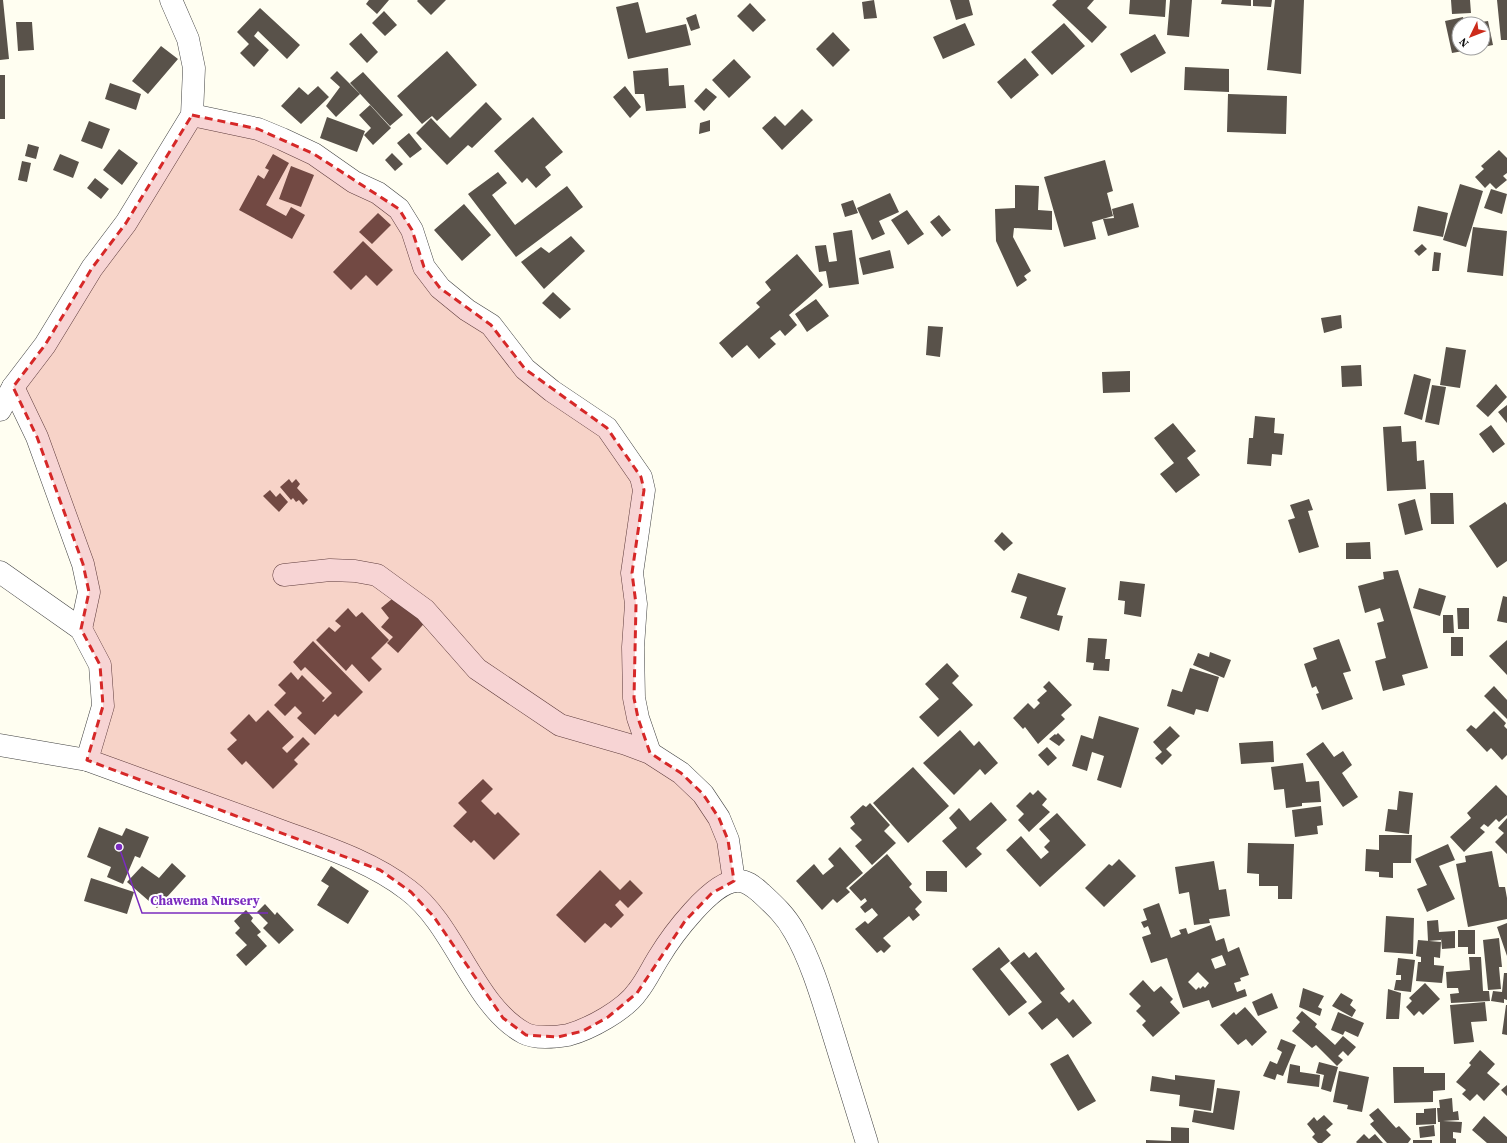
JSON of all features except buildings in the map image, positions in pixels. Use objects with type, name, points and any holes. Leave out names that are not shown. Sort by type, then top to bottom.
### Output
[{"type":"street","points":[[0,410],[14,387],[45,345],[92,268],[126,223],[192,115],[194,68],[188,39],[171,0]]},
{"type":"street","points":[[192,115],[258,129],[282,139],[314,154],[354,182],[378,193],[394,205],[399,209],[412,230],[424,267],[440,288],[468,310],[491,325],[525,369],[552,391],[607,428],[621,447],[641,477],[644,490],[632,574],[636,604],[633,647],[634,698],[638,718],[650,753]]},
{"type":"street","points":[[14,387],[36,437],[83,564],[88,592],[81,629]]},
{"type":"street","points":[[284,575],[330,570],[355,571],[377,575],[426,610],[477,669],[560,725],[626,744],[650,753],[681,773],[703,794],[719,818],[728,840],[734,881]]},
{"type":"street","points":[[0,572],[81,629],[100,665],[102,706],[87,760]]},
{"type":"street","points":[[0,745],[87,760],[334,851],[380,870],[411,892],[434,917],[482,991],[503,1018],[526,1035],[558,1037],[583,1031],[608,1017],[637,993],[660,955],[684,921],[712,893],[722,885],[734,881],[741,881],[751,885],[782,913],[796,933],[820,992],[867,1143]]},
{"type":"highlighted area","points":[[192,115],[258,129],[314,154],[399,209],[412,230],[424,267],[440,288],[491,325],[525,369],[607,428],[634,464],[641,477],[644,490],[632,573],[636,604],[634,698],[638,718],[650,753],[681,773],[703,794],[719,818],[728,840],[734,881],[712,893],[685,921],[637,993],[608,1017],[583,1031],[558,1037],[526,1035],[503,1018],[434,917],[411,892],[380,870],[87,760],[103,706],[100,665],[81,629],[89,592],[83,564],[37,437],[13,387],[45,345],[92,268],[126,223]]},
{"type":"place","name":"Chawema Nursery","points":[[119,847]]}]
